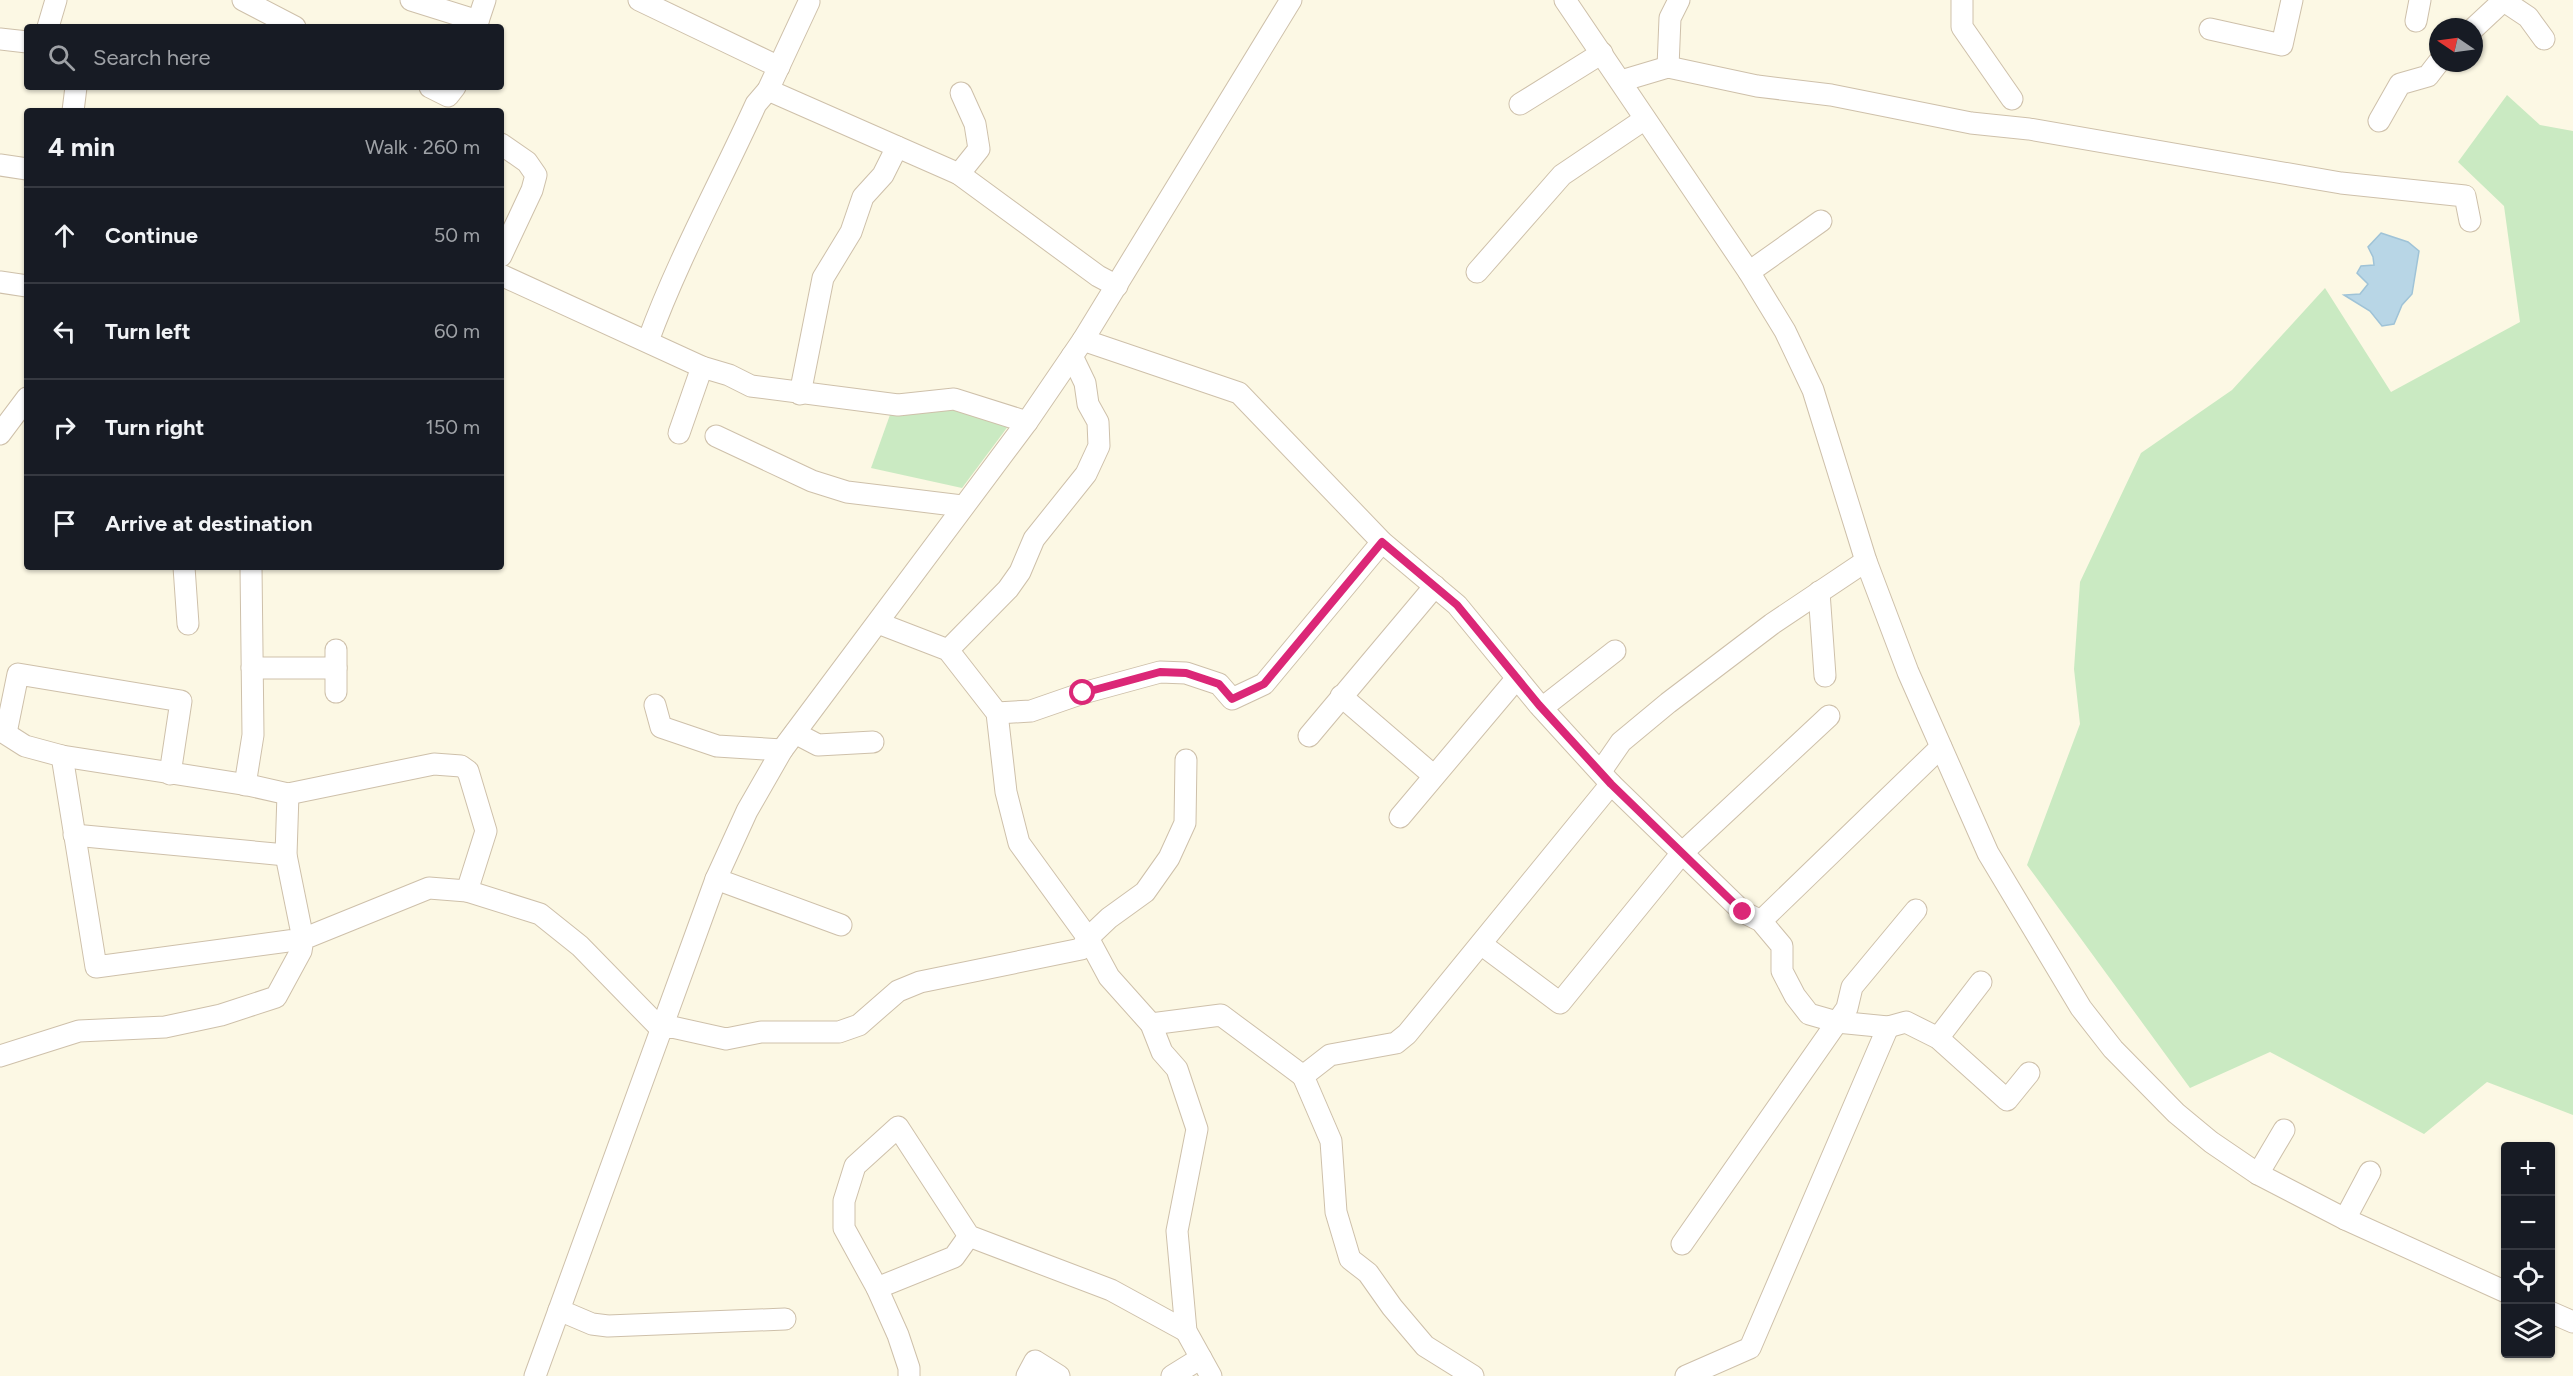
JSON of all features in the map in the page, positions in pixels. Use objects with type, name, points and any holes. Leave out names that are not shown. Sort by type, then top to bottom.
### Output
[{"type":"street","points":[[49,24],[56,0]]},
{"type":"street","points":[[243,0],[290,24]]},
{"type":"street","points":[[411,0],[477,24],[485,0]]},
{"type":"street","points":[[639,0],[779,67]]},
{"type":"street","points":[[535,1376],[716,879],[747,811],[788,742],[962,506],[1027,422],[1078,348],[1291,0]]},
{"type":"street","points":[[1565,0],[1749,272],[1785,331],[1813,390],[1866,561],[1908,672],[1988,853],[2081,1008],[2113,1049],[2176,1113],[2211,1142],[2258,1174],[2345,1219],[2501,1290]]},
{"type":"street","points":[[1668,67],[1670,18],[1679,0]]},
{"type":"street","points":[[1962,0],[1962,27],[2012,99]]},
{"type":"street","points":[[2210,29],[2282,45],[2292,0]]},
{"type":"street","points":[[2416,21],[2420,0]]},
{"type":"street","points":[[2483,20],[2504,1],[2528,17],[2544,39]]},
{"type":"street","points":[[648,341],[666,292],[687,246],[705,215],[756,104],[768,90],[809,2]]},
{"type":"street","points":[[0,39],[24,42]]},
{"type":"street","points":[[1520,105],[1602,53]]},
{"type":"street","points":[[1621,81],[1668,67],[1757,86],[1832,95],[1971,123],[2029,129],[2341,183],[2465,196],[2470,221]]},
{"type":"street","points":[[2379,121],[2400,84],[2428,76],[2431,72]]},
{"type":"street","points":[[74,108],[76,90]]},
{"type":"street","points":[[768,90],[959,174],[1098,276],[1117,286]]},
{"type":"street","points":[[959,174],[979,149],[975,124],[961,93]]},
{"type":"street","points":[[1477,272],[1562,175],[1645,119]]},
{"type":"street","points":[[504,146],[527,162],[536,175],[532,190],[504,250]]},
{"type":"street","points":[[800,394],[823,278],[851,232],[863,197],[883,176],[897,147]]},
{"type":"street","points":[[0,165],[24,169]]},
{"type":"street","points":[[1749,272],[1821,221]]},
{"type":"street","points":[[504,276],[702,367],[729,375],[751,386],[898,405],[954,399],[1027,422]]},
{"type":"street","points":[[0,282],[24,286]]},
{"type":"street","points":[[1078,348],[1239,393],[1382,542],[1457,605],[1542,708],[1606,778],[1743,912],[1761,921],[1782,945],[1782,971],[1809,1014],[1837,1022],[1888,1027],[1906,1022],[1938,1038],[2007,1100],[2029,1073]]},
{"type":"street","points":[[948,651],[1008,589],[1020,572],[1034,539],[1086,474],[1099,446],[1098,422],[1088,404],[1078,348]]},
{"type":"street","points":[[679,433],[702,367]]},
{"type":"street","points":[[0,434],[14,406]]},
{"type":"street","points":[[716,436],[812,481],[847,492],[962,506]]},
{"type":"street","points":[[997,713],[1030,711],[1083,693],[1160,672],[1186,673],[1219,684],[1232,699],[1264,684],[1382,542]]},
{"type":"street","points":[[1303,1076],[1330,1055],[1396,1042],[1407,1034],[1481,944],[1606,778],[1621,742],[1772,624],[1866,561]]},
{"type":"street","points":[[184,570],[188,624]]},
{"type":"street","points":[[245,785],[253,735],[251,570]]},
{"type":"street","points":[[1309,736],[1436,586]]},
{"type":"street","points":[[1819,592],[1825,676]]},
{"type":"street","points":[[878,622],[948,651],[997,713],[1006,792],[1019,843],[1088,938],[1109,977],[1151,1024],[1162,1052],[1177,1069],[1197,1130],[1178,1231],[1186,1331],[1206,1367],[1172,1376]]},
{"type":"street","points":[[1542,708],[1615,651]]},
{"type":"street","points":[[252,668],[336,659],[336,692]]},
{"type":"street","points":[[170,774],[181,700],[18,674],[3,731],[25,746],[62,756],[288,794],[434,764],[461,766],[468,771],[486,831],[467,891]]},
{"type":"street","points":[[1400,817],[1517,678]]},
{"type":"street","points":[[1341,696],[1434,776]]},
{"type":"street","points":[[654,705],[661,727],[717,746],[788,742],[818,745],[873,742]]},
{"type":"street","points":[[1481,944],[1560,1003],[1682,853],[1829,716]]},
{"type":"street","points":[[1761,921],[1941,747]]},
{"type":"street","points":[[62,756],[96,968],[303,939],[429,888],[467,891],[540,914],[580,946],[661,1029]]},
{"type":"street","points":[[661,1029],[672,1027],[726,1040],[761,1032],[839,1032],[859,1025],[898,991],[920,982],[1081,949],[1088,938],[1109,918],[1145,892],[1169,858],[1185,823],[1186,759]]},
{"type":"street","points":[[0,1056],[79,1031],[165,1027],[221,1015],[276,997],[302,951],[303,939],[286,855],[288,794]]},
{"type":"street","points":[[74,835],[286,855]]},
{"type":"street","points":[[716,879],[841,926]]},
{"type":"street","points":[[1682,1244],[1847,1008],[1852,987],[1916,910]]},
{"type":"street","points":[[1938,1038],[1981,982]]},
{"type":"street","points":[[1151,1024],[1221,1016],[1303,1076],[1331,1141],[1336,1212],[1350,1259],[1368,1273],[1392,1307],[1425,1346],[1473,1376]]},
{"type":"street","points":[[1686,1376],[1750,1348],[1888,1027]]},
{"type":"street","points":[[909,1376],[909,1368],[898,1335],[877,1288],[844,1228],[844,1201],[855,1166],[898,1127],[969,1236],[1111,1290],[1186,1331]]},
{"type":"street","points":[[2258,1174],[2284,1130]]},
{"type":"street","points":[[2345,1219],[2370,1172]]},
{"type":"street","points":[[877,1288],[954,1257],[969,1236]]},
{"type":"street","points":[[559,1310],[592,1324],[608,1326],[785,1318]]},
{"type":"street","points":[[2555,1314],[2573,1322]]},
{"type":"street","points":[[1028,1376],[1035,1361],[1059,1376]]},
{"type":"green space","points":[[2507,95],[2540,125],[2573,131],[2573,1115],[2487,1082],[2424,1134],[2270,1052],[2190,1088],[2027,865],[2080,724],[2074,669],[2080,582],[2141,453],[2232,390],[2325,288],[2391,392],[2520,322],[2504,206],[2458,162]]},
{"type":"green space","points":[[953,405],[1009,425],[962,488],[871,468],[891,412]]},
{"type":"water","points":[[2381,233],[2408,242],[2419,251],[2412,294],[2402,305],[2394,324],[2382,326],[2370,311],[2344,295],[2360,294],[2368,284],[2357,273],[2361,266],[2374,265],[2368,247]]},
{"type":"route","points":[[1083,693],[1160,672],[1186,673],[1219,684],[1232,699],[1264,684],[1382,542],[1457,605],[1539,705],[1611,784],[1743,912]]}]
